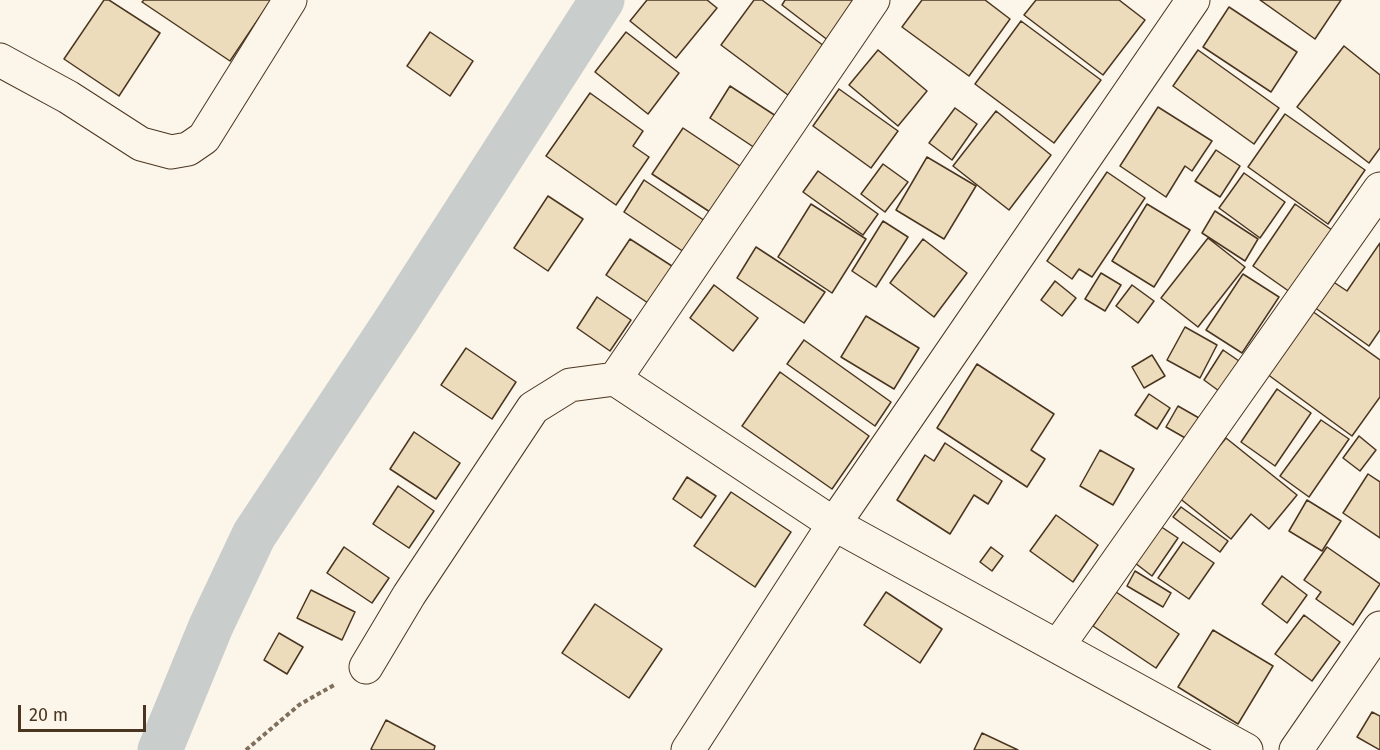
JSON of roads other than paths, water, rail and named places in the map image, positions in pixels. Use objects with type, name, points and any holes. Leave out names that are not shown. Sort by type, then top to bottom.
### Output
[{"type":"street","points":[[0,60],[68,97],[141,144],[171,152],[188,149],[204,138],[290,0]]},
{"type":"street","points":[[615,379],[873,0]]},
{"type":"street","points":[[688,750],[834,524],[1193,0]]},
{"type":"street","points":[[1058,646],[1380,189]]},
{"type":"street","points":[[366,667],[409,595],[532,408],[570,385],[615,379],[834,524],[1246,750]]},
{"type":"street","points":[[1296,750],[1380,628]]},
{"type":"waterway","points":[[160,750],[211,626],[254,535],[397,319],[602,0]]}]
